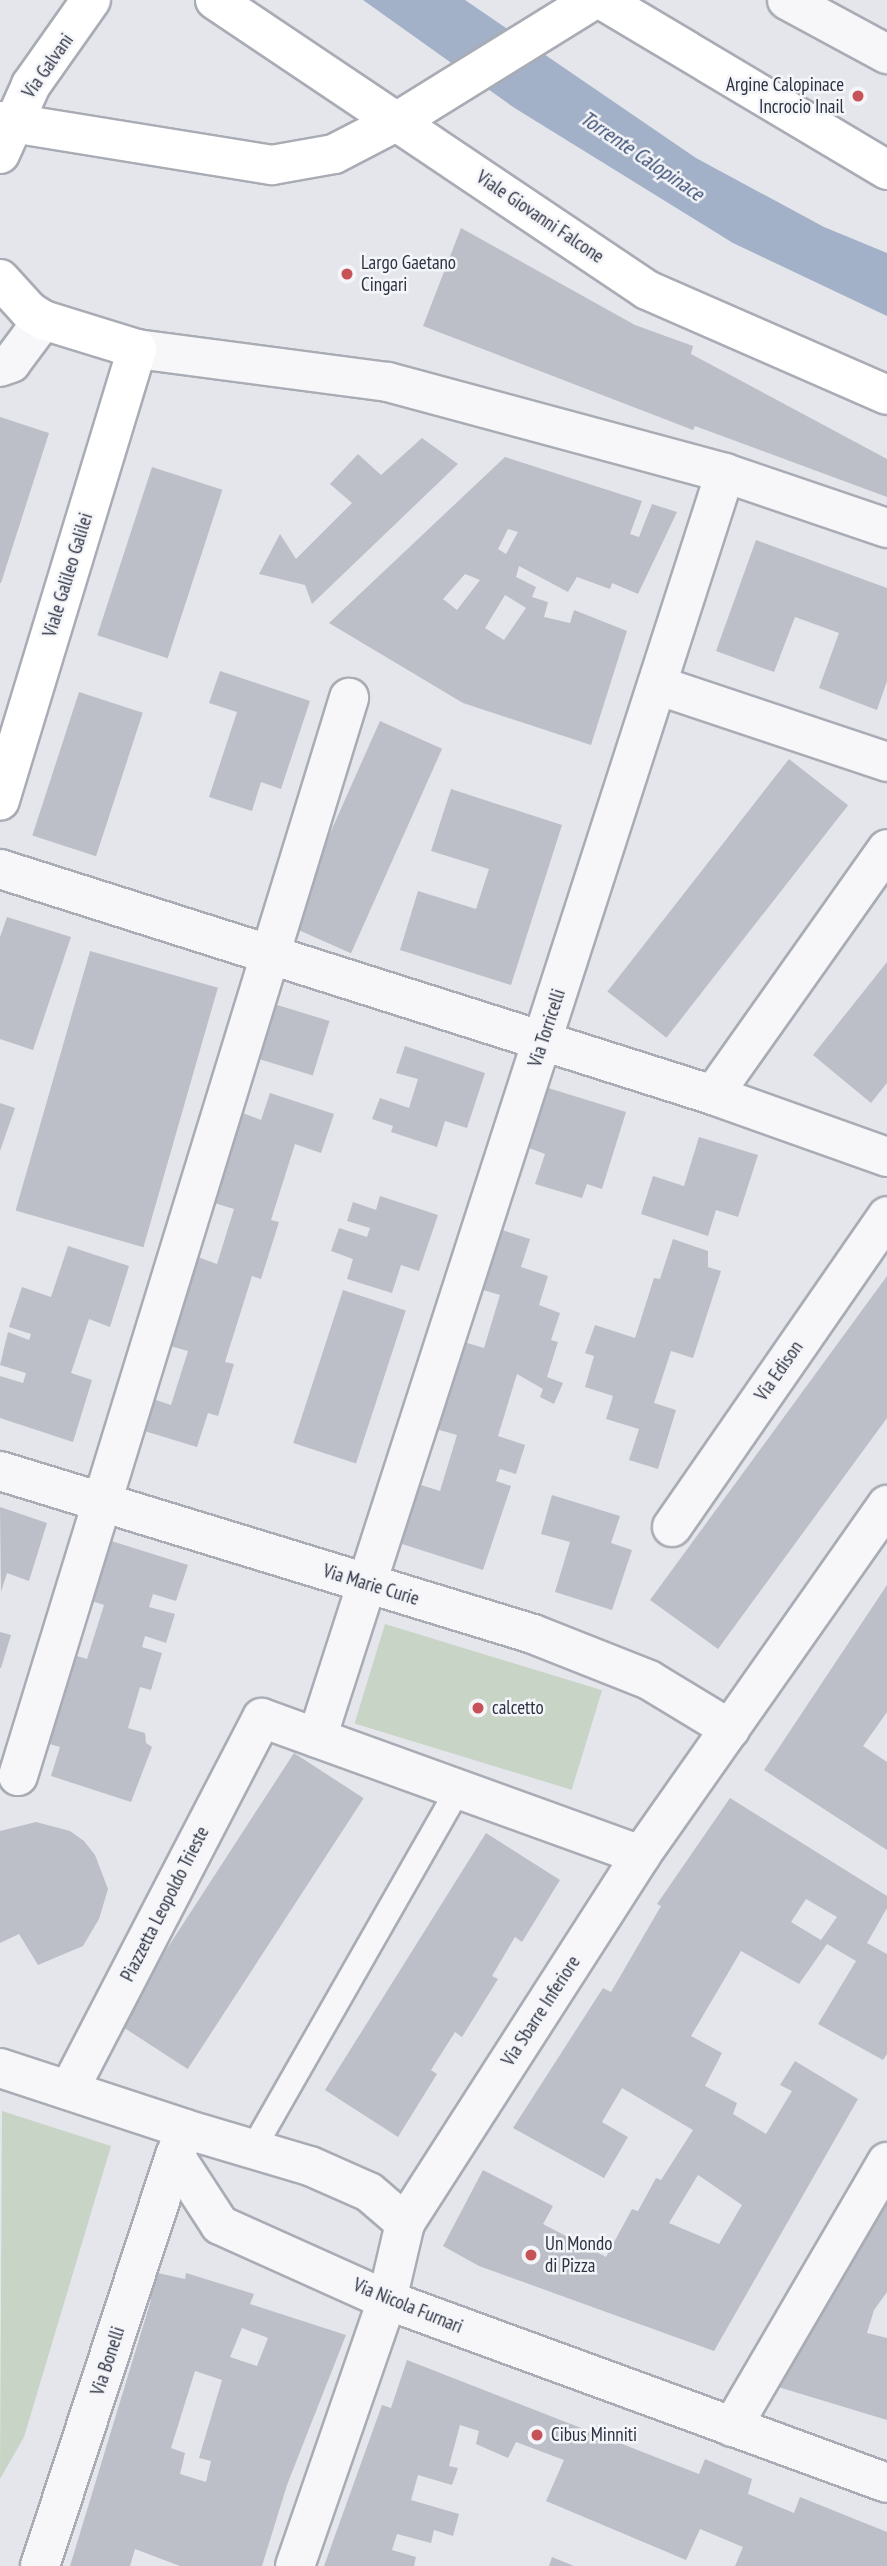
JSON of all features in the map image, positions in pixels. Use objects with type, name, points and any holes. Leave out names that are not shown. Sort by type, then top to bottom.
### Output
[{"type":"main road","name":"Via Galvani","points":[[4,132],[31,85],[91,0]]},
{"type":"main road","name":"Viale Giovanni Falcone","points":[[215,0],[647,290],[887,395]]},
{"type":"main road","points":[[4,132],[272,165],[334,154],[398,121],[593,0]]},
{"type":"main road","points":[[603,0],[887,170]]},
{"type":"main road","points":[[0,279],[43,320],[137,349]]},
{"type":"main road","name":"Viale Galileo Galilei","points":[[0,801],[137,349]]},
{"type":"street","points":[[787,0],[887,54]]},
{"type":"street","points":[[0,367],[11,363],[43,320]]},
{"type":"street","points":[[137,349],[388,382],[725,473],[887,528]]},
{"type":"street","name":"Via Torricelli","points":[[317,1738],[725,473]]},
{"type":"street","points":[[657,685],[887,762]]},
{"type":"street","points":[[18,1776],[349,698]]},
{"type":"street","points":[[713,1095],[887,849]]},
{"type":"street","points":[[0,869],[713,1095],[887,1157]]},
{"type":"street","name":"Via Edison","points":[[672,1527],[887,1216]]},
{"type":"street","name":"Via Marie Curie","points":[[0,1471],[533,1634],[649,1680],[730,1729]]},
{"type":"street","name":"Via Sbarre Inferiore","points":[[295,2566],[387,2300],[405,2222],[641,1855],[887,1505]]},
{"type":"street","name":"Piazzetta Leopoldo Trieste","points":[[69,2090],[262,1718],[317,1738]]},
{"type":"street","points":[[317,1738],[641,1855]]},
{"type":"street","points":[[0,2068],[69,2090],[180,2143],[253,2149],[310,2166],[369,2192],[405,2222]]},
{"type":"street","name":"Via Nicola Furnari","points":[[180,2143],[220,2225],[387,2300],[887,2483]]},
{"type":"street","name":"Via Bonelli","points":[[40,2566],[180,2143]]},
{"type":"street","points":[[732,2427],[887,2162]]},
{"type":"lane","points":[[253,2149],[458,1789]]},
{"type":"green space","name":"calcetto","points":[[385,1624],[602,1690],[572,1790],[355,1723]]},
{"type":"green space","points":[[2,2111],[111,2146],[24,2437],[0,2479]]},
{"type":"water","name":"Torrente Calopinace","points":[[363,0],[465,0],[696,158],[824,227],[887,253],[887,316],[733,243],[513,107]]},
{"type":"building","points":[[461,228],[635,325],[693,346],[691,354],[887,459],[887,497],[695,426],[693,430],[423,326]]},
{"type":"building","points":[[0,417],[49,433],[1,583],[0,583]]},
{"type":"building","points":[[422,438],[458,464],[312,604],[305,585],[259,574],[280,534],[296,559],[352,503],[330,484],[358,454],[381,475]]},
{"type":"building","points":[[505,457],[642,501],[630,534],[639,537],[652,504],[677,512],[638,594],[612,583],[610,589],[577,577],[568,592],[519,566],[516,577],[536,587],[532,597],[548,602],[544,617],[570,623],[574,610],[627,631],[591,745],[463,703],[329,623]],"holes":[[[508,529],[518,532],[506,554],[498,549]],[[465,574],[480,580],[457,610],[443,599]],[[505,595],[526,608],[504,640],[485,628]]]},
{"type":"building","points":[[152,467],[222,490],[168,658],[97,635]]},
{"type":"building","points":[[756,540],[887,588],[887,681],[877,710],[819,688],[839,633],[795,617],[774,672],[716,651]]},
{"type":"building","points":[[220,671],[310,701],[281,789],[261,782],[252,811],[209,797],[237,712],[209,703]]},
{"type":"building","points":[[79,692],[143,713],[96,856],[32,836]]},
{"type":"building","points":[[380,721],[442,749],[351,953],[289,926]]},
{"type":"building","points":[[789,759],[848,805],[666,1038],[607,991]]},
{"type":"building","points":[[451,789],[562,825],[511,985],[400,950],[418,891],[476,909],[489,869],[431,851]]},
{"type":"building","points":[[7,917],[71,937],[33,1050],[0,1039],[0,937]]},
{"type":"building","points":[[90,951],[218,988],[143,1247],[16,1211]]},
{"type":"building","points":[[887,962],[887,1083],[871,1103],[813,1055]]},
{"type":"building","points":[[274,1004],[329,1021],[313,1075],[257,1059]]},
{"type":"building","points":[[405,1046],[485,1073],[467,1128],[445,1121],[437,1147],[391,1132],[393,1126],[372,1119],[380,1098],[409,1108],[418,1079],[396,1073]]},
{"type":"building","points":[[545,1087],[626,1112],[602,1189],[587,1184],[582,1198],[535,1184],[545,1154],[526,1147]]},
{"type":"building","points":[[270,1093],[334,1114],[321,1153],[295,1144],[271,1220],[279,1222],[261,1279],[252,1276],[225,1362],[234,1364],[218,1416],[208,1413],[197,1447],[141,1430],[150,1398],[171,1405],[188,1351],[167,1345],[195,1256],[217,1264],[234,1209],[211,1202],[240,1112],[261,1120]]},
{"type":"building","points":[[0,1103],[15,1108],[0,1151]]},
{"type":"building","points":[[699,1137],[758,1155],[738,1217],[716,1210],[708,1236],[641,1214],[653,1176],[684,1186]]},
{"type":"building","points":[[380,1196],[438,1215],[419,1271],[401,1265],[392,1293],[347,1279],[353,1259],[331,1251],[339,1228],[367,1237],[370,1228],[347,1221],[353,1202],[376,1210]]},
{"type":"building","points":[[499,1229],[530,1239],[521,1267],[548,1276],[539,1305],[560,1313],[551,1340],[558,1342],[547,1377],[563,1383],[554,1404],[540,1397],[543,1389],[517,1374],[498,1436],[525,1445],[516,1474],[500,1469],[496,1481],[511,1486],[483,1570],[399,1543],[418,1484],[440,1491],[457,1435],[436,1429],[464,1342],[484,1348],[500,1295],[480,1289]]},
{"type":"building","points":[[673,1239],[708,1251],[708,1267],[721,1271],[693,1358],[671,1351],[654,1403],[676,1410],[658,1469],[629,1460],[639,1429],[606,1419],[613,1396],[585,1387],[594,1356],[585,1353],[595,1325],[635,1338],[654,1278],[660,1279]]},
{"type":"building","points":[[68,1246],[129,1266],[110,1327],[89,1319],[71,1373],[92,1380],[73,1442],[0,1418],[0,1376],[23,1383],[26,1373],[0,1365],[8,1332],[29,1340],[31,1334],[9,1327],[22,1287],[51,1297]]},
{"type":"building","points":[[887,1276],[887,1418],[718,1649],[650,1600]]},
{"type":"building","points":[[343,1290],[406,1310],[356,1464],[293,1443]]},
{"type":"building","points":[[552,1495],[620,1516],[611,1543],[632,1550],[612,1610],[555,1592],[570,1542],[541,1534]]},
{"type":"building","points":[[0,1507],[47,1523],[29,1581],[7,1573],[1,1592]]},
{"type":"building","points":[[105,1539],[188,1565],[176,1601],[153,1594],[149,1607],[175,1614],[166,1643],[145,1636],[142,1647],[162,1653],[151,1690],[140,1687],[128,1728],[145,1733],[146,1743],[152,1747],[131,1802],[51,1776],[60,1747],[39,1741],[67,1653],[87,1659],[104,1605],[85,1599]]},
{"type":"building","points":[[887,1585],[887,1712],[863,1746],[887,1762],[887,1850],[764,1770]]},
{"type":"building","points":[[0,1632],[11,1635],[1,1668],[0,1668]]},
{"type":"building","points":[[294,1753],[364,1798],[188,2069],[118,2024]]},
{"type":"building","points":[[730,1798],[887,1896],[887,1908],[867,1943],[887,1954],[887,2054],[883,2060],[818,2024],[856,1961],[827,1944],[799,1984],[741,1951],[691,2036],[722,2053],[705,2086],[737,2103],[733,2114],[766,2134],[792,2091],[780,2085],[795,2061],[858,2099],[714,2351],[479,2266],[443,2246],[483,2170],[553,2206],[543,2224],[606,2257],[632,2209],[638,2211],[656,2178],[661,2180],[693,2130],[622,2088],[602,2122],[628,2137],[604,2178],[513,2128],[603,1988],[611,1992],[661,1906],[657,1904]],"holes":[[[806,1899],[837,1917],[821,1940],[791,1922]],[[698,2175],[742,2205],[719,2244],[669,2223]]]},
{"type":"building","points":[[36,1822],[70,1831],[84,1841],[95,1855],[108,1889],[99,1919],[83,1946],[38,1965],[19,1934],[0,1943],[0,1831]]},
{"type":"building","points":[[486,1833],[560,1880],[522,1942],[515,1937],[492,1976],[498,1979],[462,2037],[455,2032],[431,2070],[437,2074],[398,2137],[325,2090]]},
{"type":"building","points":[[887,2197],[887,2292],[874,2310],[867,2333],[887,2338],[887,2420],[765,2383]]},
{"type":"building","points":[[153,2272],[185,2279],[186,2273],[254,2294],[250,2304],[346,2335],[287,2485],[262,2566],[180,2566],[135,2549],[130,2566],[70,2566],[151,2300],[146,2296]],"holes":[[[242,2328],[268,2338],[257,2366],[230,2357]],[[195,2371],[222,2380],[199,2458],[211,2461],[206,2482],[180,2474],[185,2453],[171,2448]]]},
{"type":"building","points":[[407,2360],[699,2474],[705,2459],[752,2479],[748,2494],[794,2513],[800,2497],[887,2532],[887,2566],[735,2566],[743,2547],[700,2529],[686,2560],[546,2501],[564,2460],[516,2442],[508,2458],[476,2444],[479,2431],[460,2425],[449,2466],[458,2468],[452,2485],[418,2475],[411,2500],[459,2514],[453,2536],[434,2530],[431,2543],[397,2534],[392,2550],[416,2557],[414,2566],[324,2566],[382,2405],[391,2408]]},
{"type":"building","points":[[552,2557],[574,2566],[549,2566]]},
{"type":"place","name":"Argine Calopinace Incrocio Inail","points":[[858,96]]},
{"type":"place","name":"Largo Gaetano Cingari","points":[[347,274]]},
{"type":"place","name":"calcetto","points":[[478,1708]]},
{"type":"place","name":"Un Mondo di Pizza","points":[[531,2255]]},
{"type":"place","name":"Cibus Minniti","points":[[537,2435]]}]
